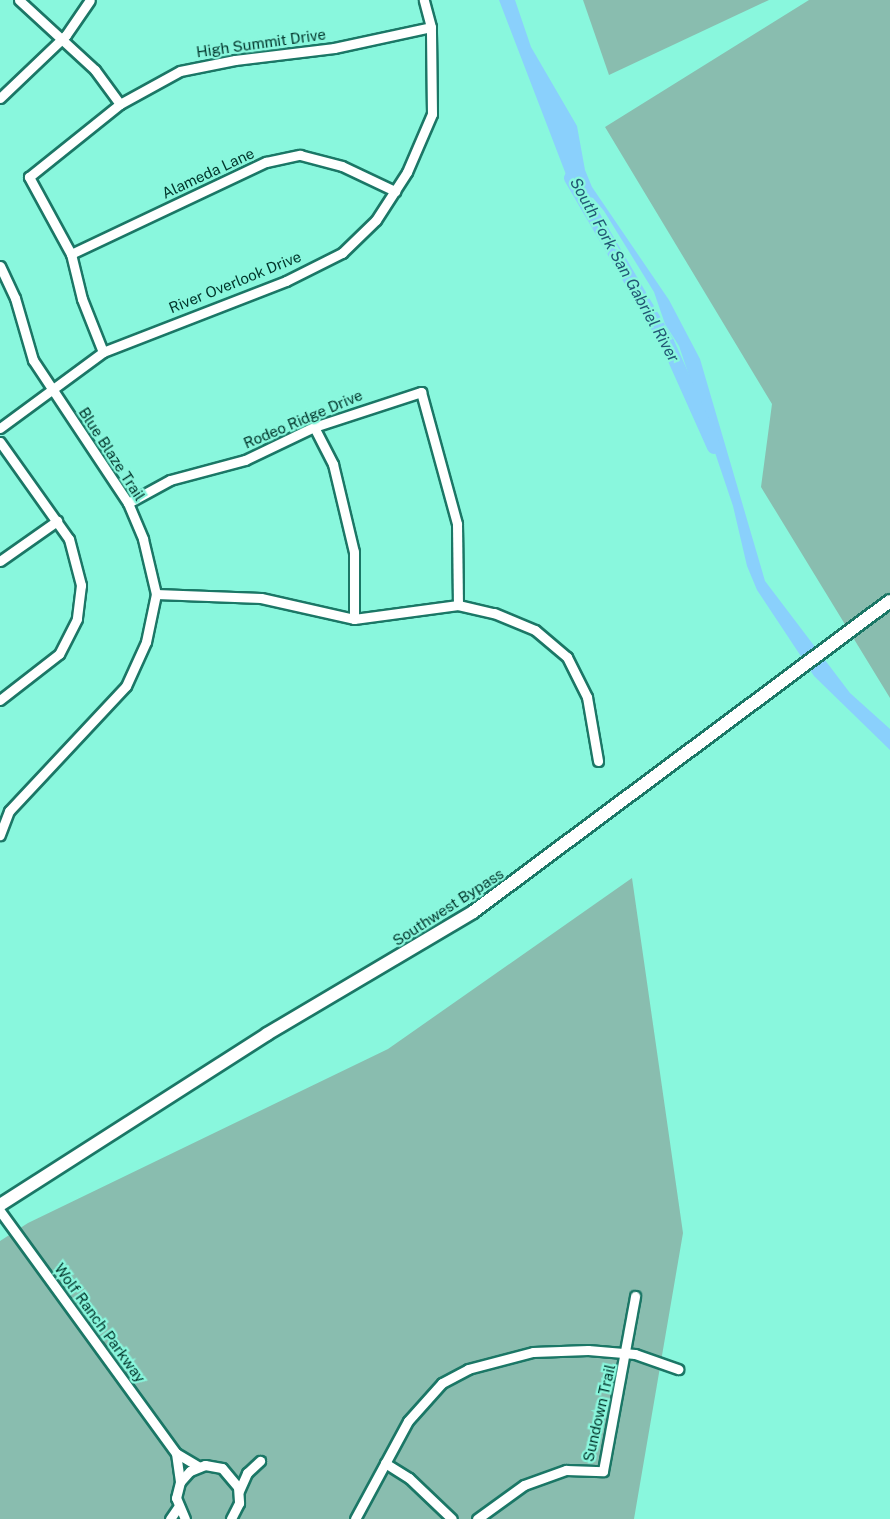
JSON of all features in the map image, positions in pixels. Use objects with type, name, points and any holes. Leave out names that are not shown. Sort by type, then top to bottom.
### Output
[{"type":"street","points":[[19,0],[95,70],[120,104]]},
{"type":"street","points":[[0,98],[62,40],[90,0]]},
{"type":"street","name":"River Overlook Drive","points":[[0,428],[103,351],[285,281],[342,252],[376,220],[395,191],[432,114],[431,27],[424,0]]},
{"type":"street","name":"High Summit Drive","points":[[103,351],[82,299],[71,254],[29,177],[120,104],[180,71],[235,60],[334,48],[431,27]]},
{"type":"street","name":"Alameda Lane","points":[[71,254],[266,162],[300,155],[342,166],[395,191]]},
{"type":"street","name":"Blue Blaze Trail","points":[[0,266],[15,298],[33,360],[128,503],[143,539],[156,594],[146,642],[126,686],[9,811],[0,835]]},
{"type":"street","name":"Rodeo Ridge Drive","points":[[128,503],[170,480],[244,460],[314,427],[408,393],[421,392],[457,524],[459,605]]},
{"type":"street","points":[[314,427],[333,464],[354,552],[354,619]]},
{"type":"street","points":[[0,442],[69,539],[80,572],[76,620],[52,661],[0,700]]},
{"type":"street","points":[[0,561],[57,521]]},
{"type":"street","points":[[156,594],[261,598],[354,619],[459,605],[494,613],[535,630],[561,650],[587,697],[598,761]]},
{"type":"street","name":"Southwest Bypass","points":[[0,1205],[267,1034],[473,912],[890,601]]},
{"type":"street","name":"Wolf Ranch Parkway","points":[[0,1212],[176,1453],[199,1467]]},
{"type":"street","name":"Sundown Trail","points":[[477,1519],[524,1485],[566,1470],[603,1471],[628,1353],[635,1296]]},
{"type":"street","points":[[355,1519],[408,1421],[442,1383],[468,1369],[533,1352],[588,1350],[628,1353],[678,1369]]},
{"type":"street","name":"Wolf Ranch Parkway","points":[[176,1453],[180,1482],[178,1507]]},
{"type":"street","points":[[226,1472],[251,1467],[260,1461]]},
{"type":"street","points":[[386,1463],[409,1478],[452,1519]]},
{"type":"street","points":[[180,1482],[199,1467],[213,1466],[226,1472],[239,1491]]},
{"type":"street","points":[[233,1518],[239,1491],[251,1467]]},
{"type":"street","points":[[170,1519],[178,1507],[185,1519]]},
{"type":"shaded area","points":[[499,0],[515,0],[531,47],[577,126],[585,170],[592,187],[669,300],[700,359],[765,581],[850,693],[890,729],[890,750],[814,676],[757,590],[747,566],[733,506],[679,346],[665,324],[654,292],[604,211],[593,198],[579,194],[570,185]]},
{"type":"shaded area","points":[[583,0],[769,0],[609,75]]},
{"type":"shaded area","points":[[809,0],[890,0],[890,698],[761,487],[772,404],[605,127]]},
{"type":"shaded area","points":[[632,878],[683,1233],[634,1519],[0,1519],[0,1241],[28,1223],[388,1049]]},
{"type":"waterway","name":"South Fork San Gabriel River","points":[[571,178],[667,342],[714,447]]}]
